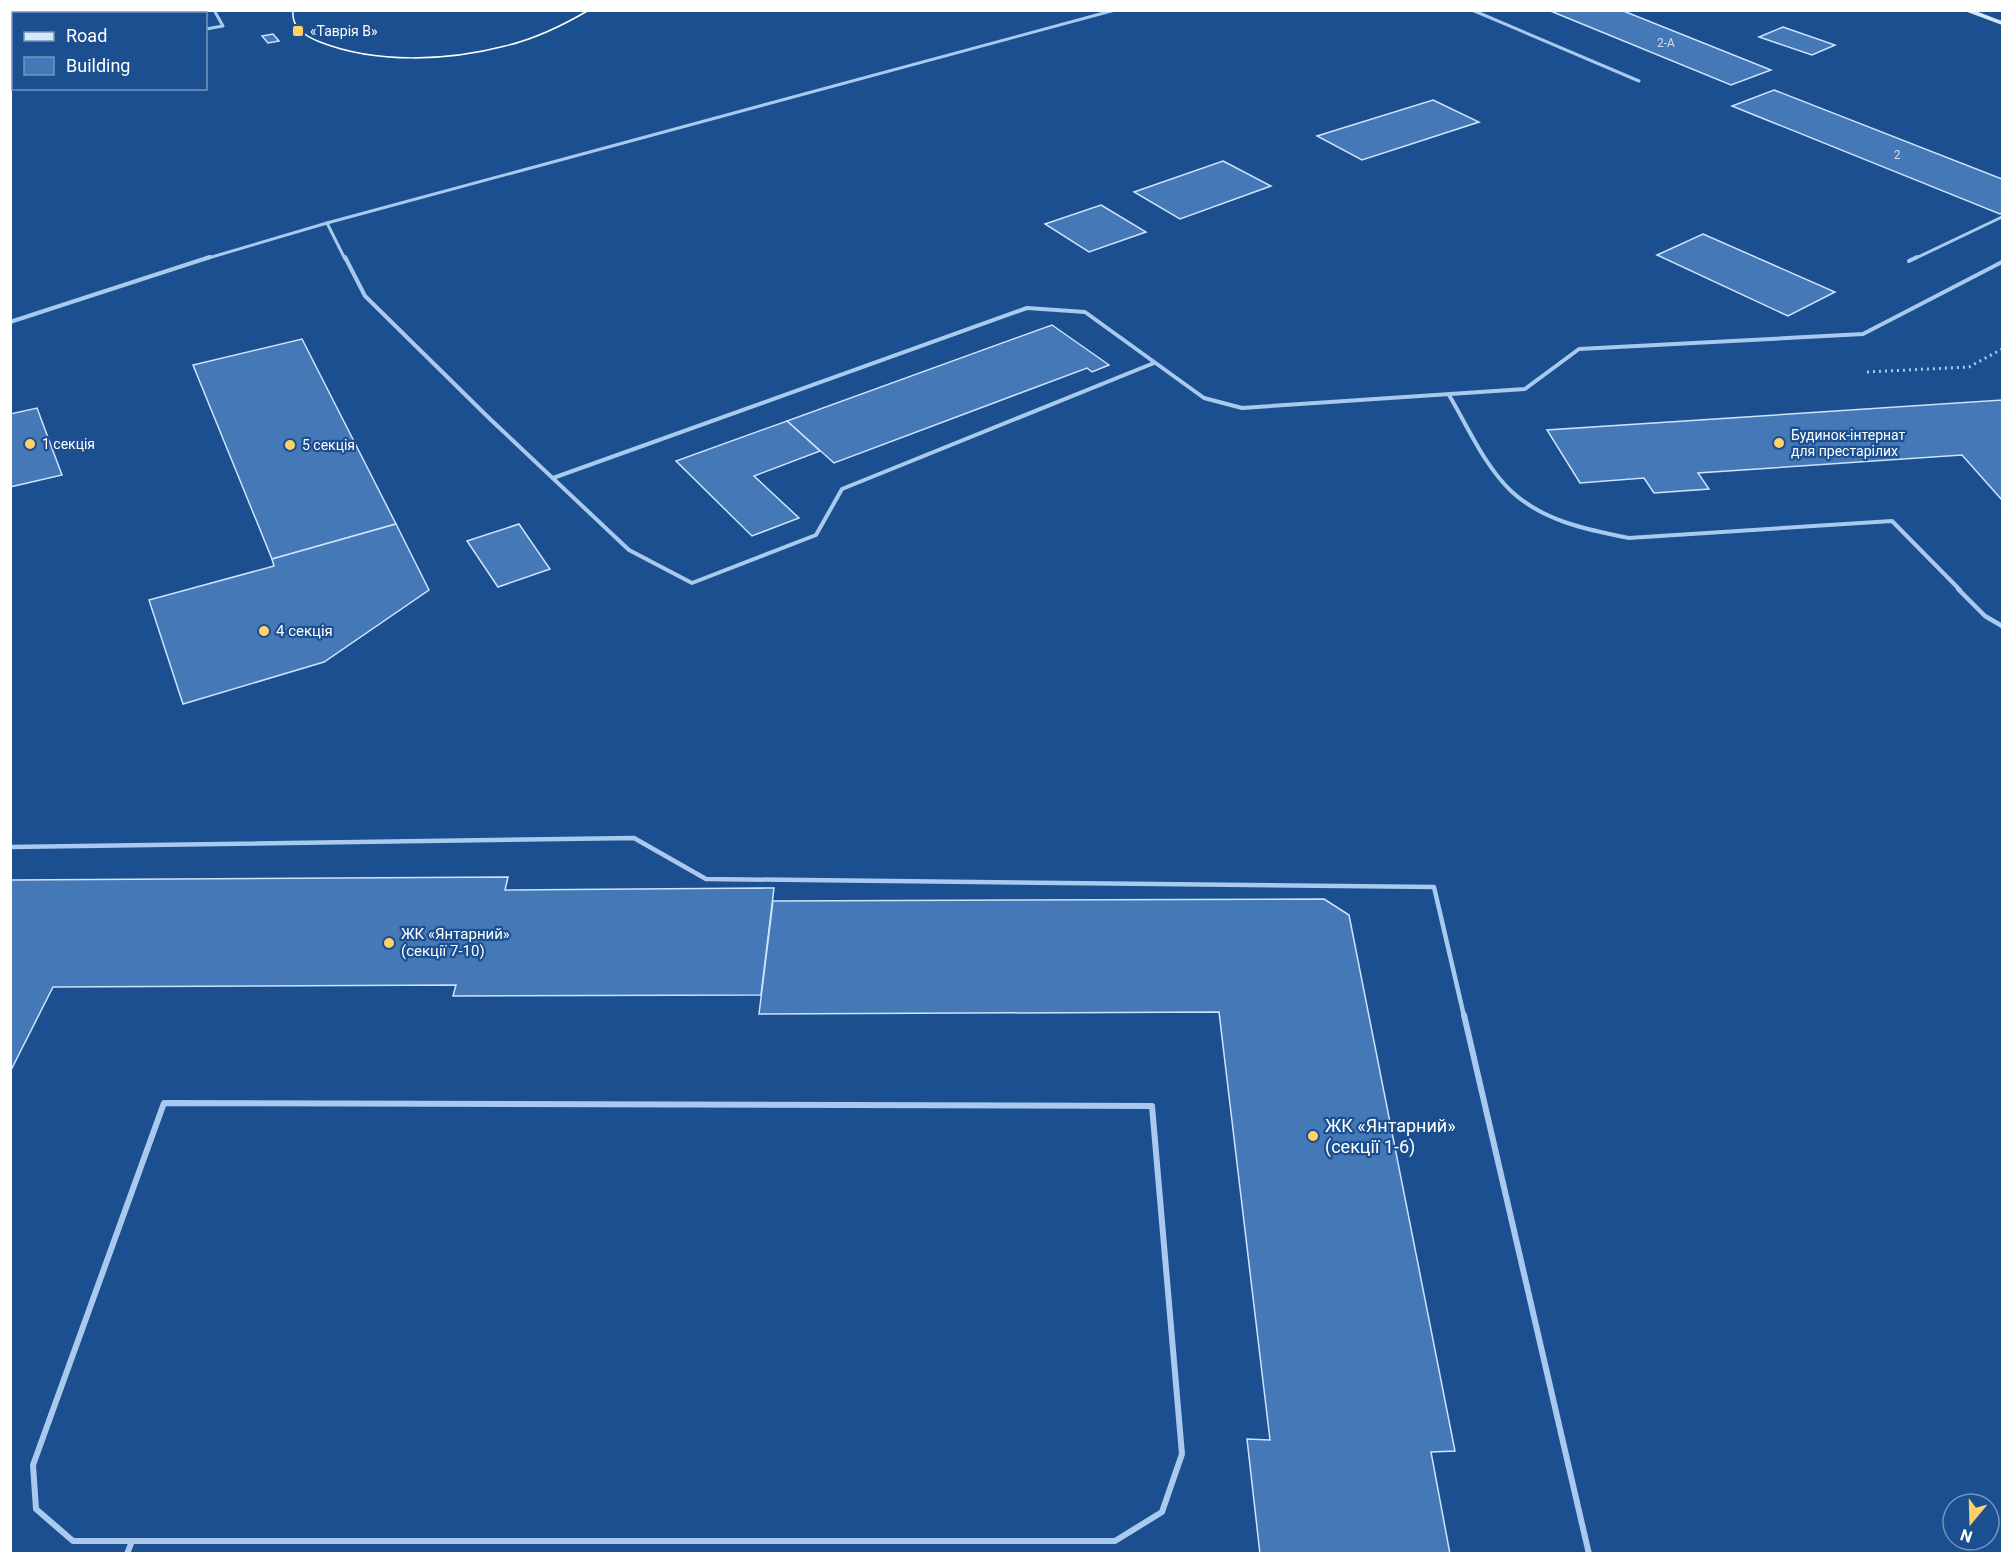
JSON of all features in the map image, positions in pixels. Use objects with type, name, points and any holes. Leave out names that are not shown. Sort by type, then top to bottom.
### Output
[{"type":"street","points":[[1965,10],[2002,23]]},
{"type":"lane","points":[[207,29],[223,26],[214,10]]},
{"type":"lane","points":[[10,322],[159,272],[327,223],[1115,10]]},
{"type":"lane","points":[[1472,10],[1639,81]]},
{"type":"lane","points":[[1909,261],[2002,217]]},
{"type":"lane","points":[[327,223],[365,296],[629,550],[692,583],[816,535],[842,489],[1155,363]]},
{"type":"lane","points":[[553,478],[1027,308],[1085,312],[1204,398],[1242,408],[1525,389],[1579,348],[1863,334],[2002,262]]},
{"type":"lane","points":[[1449,394],[1500,479],[1523,501],[1555,519],[1593,532],[1629,538],[1892,521],[1985,616],[2002,626]]},
{"type":"lane","points":[[10,847],[634,838],[706,879],[1434,887],[1589,1554]]},
{"type":"lane","points":[[164,1103],[1152,1107],[1182,1454],[1162,1512],[1115,1541],[132,1541],[73,1541],[36,1509],[33,1465],[164,1103]]},
{"type":"lane","points":[[127,1554],[132,1541]]},
{"type":"building","points":[[1548,10],[1621,10],[1771,70],[1731,85]]},
{"type":"building","points":[[1783,27],[1835,45],[1812,55],[1759,37]]},
{"type":"building","points":[[273,34],[279,41],[268,43],[262,36]]},
{"type":"building","points":[[1774,90],[2002,179],[2002,213],[1732,106]]},
{"type":"building","points":[[1433,100],[1479,122],[1362,160],[1317,136]]},
{"type":"building","points":[[1223,161],[1271,186],[1180,219],[1134,192]]},
{"type":"building","points":[[1101,205],[1146,232],[1089,252],[1045,224]]},
{"type":"building","points":[[1703,234],[1835,292],[1788,316],[1657,255]]},
{"type":"building","points":[[1052,325],[1109,365],[1092,372],[1087,368],[834,463],[787,421]]},
{"type":"building","name":"5 секція","points":[[302,339],[396,524],[272,559],[193,365]]},
{"type":"building","name":"Будинок-інтернат для престарілих","points":[[2002,400],[2002,500],[1962,455],[1698,473],[1709,489],[1654,493],[1644,478],[1580,483],[1547,430]]},
{"type":"building","name":"1 секція","points":[[37,408],[62,475],[10,487],[10,414]]},
{"type":"building","points":[[787,421],[820,451],[754,476],[799,518],[752,536],[676,461]]},
{"type":"building","name":"4 секція","points":[[396,524],[429,590],[324,662],[183,704],[149,600],[274,566],[272,559]]},
{"type":"building","points":[[519,524],[550,569],[498,587],[467,541]]},
{"type":"building","name":"ЖК «Янтарний» (секції 7-10)","points":[[508,877],[505,890],[774,888],[761,995],[453,996],[456,985],[53,987],[10,1072],[10,880]]},
{"type":"building","name":"ЖК «Янтарний» (секції 1-6)","points":[[1324,899],[1349,915],[1455,1451],[1431,1452],[1450,1554],[1260,1554],[1247,1439],[1270,1440],[1219,1012],[759,1014],[773,901]]},
{"type":"tram line","points":[[10,12],[20,10]]},
{"type":"tram line","points":[[293,10],[294,22],[300,30],[320,42],[365,54],[412,58],[460,55],[516,43],[548,31],[589,10]]},
{"type":"place","name":"«Таврія В»","points":[[298,31]]},
{"type":"place","name":"Будинок-інтернат для престарілих","points":[[1779,443]]},
{"type":"place","name":"1 секція","points":[[30,444]]},
{"type":"place","name":"5 секція","points":[[290,445]]},
{"type":"place","name":"4 секція","points":[[264,631]]},
{"type":"place","name":"ЖК «Янтарний» (секції 7-10)","points":[[389,943]]},
{"type":"place","name":"ЖК «Янтарний» (секції 1-6)","points":[[1313,1136]]}]
